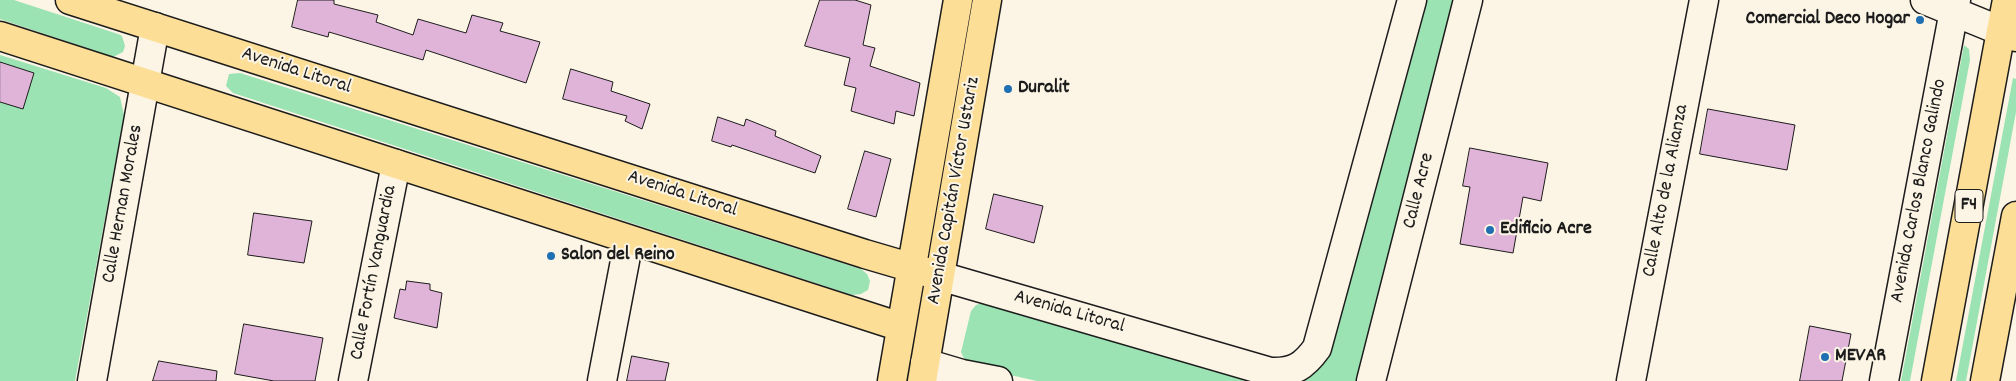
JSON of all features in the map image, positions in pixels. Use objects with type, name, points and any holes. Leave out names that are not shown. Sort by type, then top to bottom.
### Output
[{"type":"main road","name":"Avenida Litoral","points":[[70,0],[865,254],[940,276]]},
{"type":"main road","name":"F4","points":[[1936,381],[2009,34],[2007,0]]},
{"type":"main road","name":"Avenida Capitán Víctor Ustariz","points":[[892,381],[955,1]]},
{"type":"main road","name":"Avenida Capitán Víctor Ustariz","points":[[923,372],[986,6]]},
{"type":"main road","points":[[0,36],[901,327]]},
{"type":"main road","points":[[1985,381],[2016,216]]},
{"type":"main road","points":[[897,354],[923,372]]},
{"type":"street","name":"Avenida Litoral","points":[[940,276],[1270,372],[1282,372],[1297,368],[1308,361],[1317,348],[1412,0]]},
{"type":"street","name":"Calle Acre","points":[[1371,381],[1468,0]]},
{"type":"street","name":"Calle Alto de la Alianza","points":[[1631,381],[1704,0]]},
{"type":"street","points":[[1925,0],[1954,6],[2009,34]]},
{"type":"street","points":[[955,1],[986,6]]},
{"type":"street","name":"Avenida Carlos Blanco Galindo","points":[[1884,381],[1954,6]]},
{"type":"street","name":"Calle Hernan Morales","points":[[92,381],[155,26]]},
{"type":"street","name":"Calle Fortín Vanguardia","points":[[354,381],[396,164]]},
{"type":"street","points":[[602,381],[629,240]]},
{"type":"street","points":[[923,372],[962,374],[998,381]]},
{"type":"green space","points":[[0,0],[14,0],[118,34],[122,36],[125,46],[123,52],[113,57],[0,19]]},
{"type":"green space","points":[[1424,0],[1456,0],[1360,381],[1299,381]]},
{"type":"green space","points":[[1964,45],[1969,49],[1970,60],[1910,381],[1901,381]]},
{"type":"green space","points":[[0,55],[106,88],[120,97],[124,115],[75,381],[0,381]]},
{"type":"green space","points":[[240,73],[861,269],[867,274],[870,281],[868,290],[861,294],[852,295],[233,93],[226,86],[229,74]]},
{"type":"green space","points":[[2013,78],[2016,79],[2016,112],[1966,381],[1956,381]]},
{"type":"green space","points":[[984,302],[1264,381],[1037,381],[970,366],[966,363],[961,352],[971,311],[976,305]]},
{"type":"building","points":[[298,0],[334,0],[334,4],[378,15],[376,22],[413,35],[418,19],[466,33],[472,15],[503,23],[500,31],[540,42],[526,83],[426,50],[423,60],[329,32],[328,37],[292,27]]},
{"type":"building","points":[[820,0],[855,0],[871,5],[863,45],[875,48],[870,66],[920,83],[914,116],[896,111],[894,124],[851,111],[856,88],[844,85],[850,58],[805,46]]},
{"type":"building","points":[[0,62],[34,73],[23,109],[0,102]]},
{"type":"building","points":[[571,69],[613,82],[611,91],[650,104],[642,129],[625,121],[627,116],[563,99]]},
{"type":"building","points":[[1708,109],[1795,125],[1787,170],[1700,154]]},
{"type":"building","points":[[718,117],[744,126],[746,119],[776,131],[775,136],[821,156],[815,173],[732,145],[731,147],[712,141]]},
{"type":"building","points":[[1470,148],[1548,163],[1541,201],[1523,197],[1513,253],[1460,244],[1470,187],[1463,186]]},
{"type":"building","points":[[865,151],[891,159],[876,217],[848,209]]},
{"type":"building","points":[[994,194],[1043,206],[1034,243],[986,229]]},
{"type":"building","points":[[254,213],[312,221],[304,263],[248,255]]},
{"type":"building","points":[[407,281],[430,284],[430,290],[442,293],[437,328],[394,318],[400,289],[405,290]]},
{"type":"building","points":[[244,324],[323,338],[315,381],[274,381],[235,374]]},
{"type":"building","name":"MEVAR","points":[[1810,326],[1851,334],[1842,381],[1800,381]]},
{"type":"building","points":[[632,356],[669,363],[665,381],[627,381]]},
{"type":"building","points":[[159,361],[217,371],[216,381],[153,381]]},
{"type":"place","name":"Comercial Deco Hogar","points":[[1920,20]]},
{"type":"place","name":"Duralit","points":[[1008,89]]},
{"type":"place","name":"Edificio Acre","points":[[1490,230]]},
{"type":"place","name":"Salon del Reino","points":[[551,256]]},
{"type":"place","name":"MEVAR","points":[[1825,357]]}]
